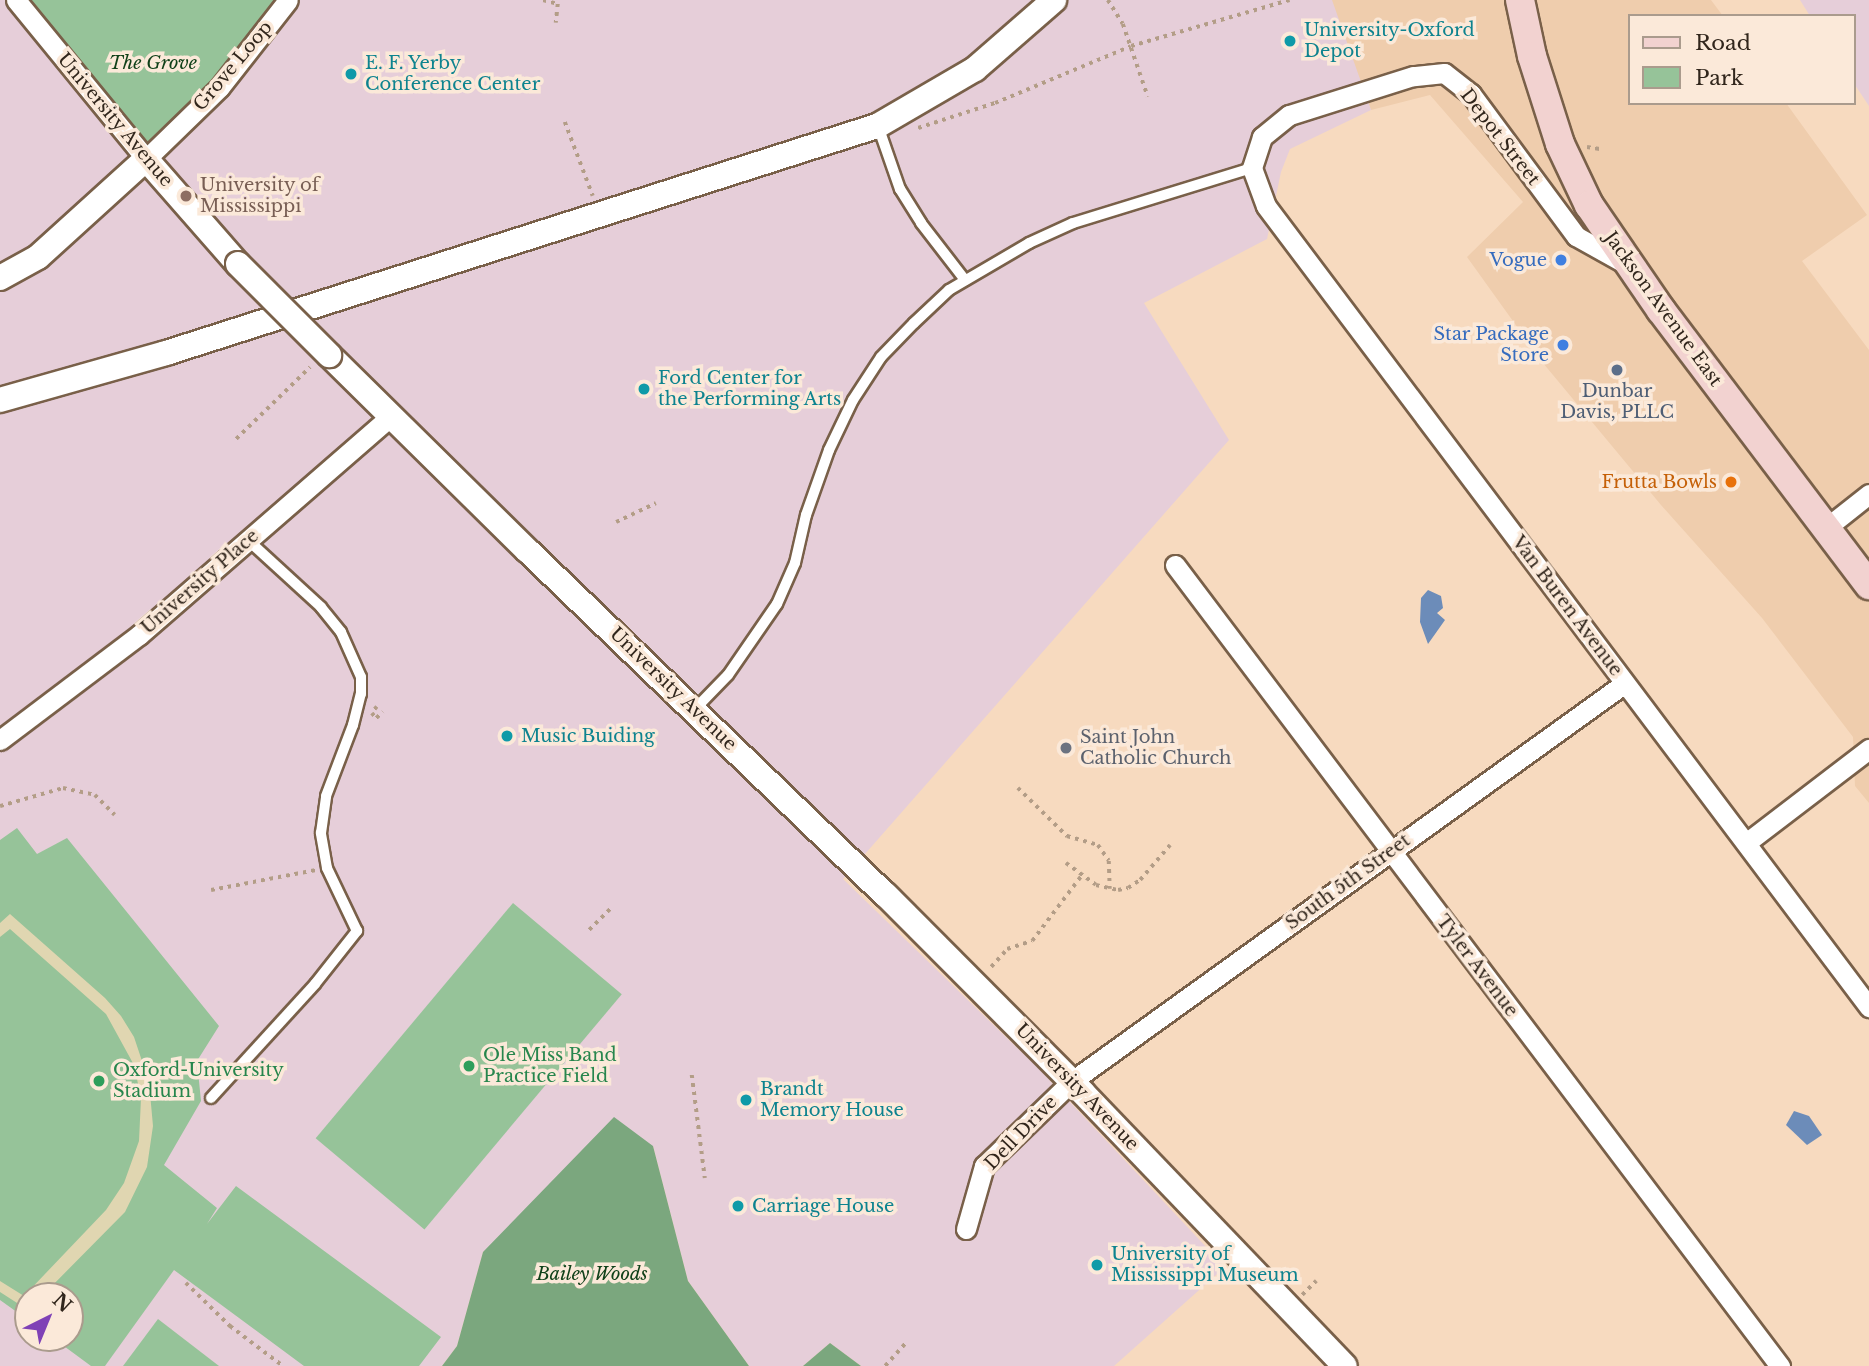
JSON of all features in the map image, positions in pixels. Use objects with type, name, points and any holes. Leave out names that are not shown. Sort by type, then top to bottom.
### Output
[{"type":"main road","name":"Jackson Avenue East","points":[[1520,0],[1532,56],[1560,144],[1589,205],[1630,266],[1869,584]]},
{"type":"street","name":"University Avenue","points":[[16,0],[146,159],[320,361],[392,415],[528,551],[695,709],[1072,1081],[1345,1366]]},
{"type":"street","name":"Grove Loop","points":[[146,159],[220,87],[288,0]]},
{"type":"street","points":[[0,400],[166,353],[877,126],[907,121],[975,69],[1054,0]]},
{"type":"street","name":"Depot Street","points":[[1252,167],[1262,137],[1289,115],[1413,76],[1444,73],[1471,94],[1576,236],[1630,266]]},
{"type":"street","points":[[0,278],[38,257],[146,159]]},
{"type":"street","name":"Van Buren Avenue","points":[[1252,167],[1266,205],[1869,1007]]},
{"type":"street","name":"University Place","points":[[0,740],[139,635],[392,415]]},
{"type":"street","points":[[1826,528],[1869,494]]},
{"type":"street","name":"Tyler Avenue","points":[[1175,565],[1780,1366]]},
{"type":"street","name":"South 5th Street","points":[[1072,1081],[1625,683]]},
{"type":"street","points":[[1746,843],[1869,749]]},
{"type":"street","name":"Dell Drive","points":[[966,1229],[984,1166],[1072,1081]]},
{"type":"lane","points":[[877,126],[900,190],[921,223],[965,280]]},
{"type":"lane","points":[[695,709],[728,675],[777,604],[795,563],[806,515],[829,450],[853,401],[881,357],[914,323],[965,280],[1029,243],[1073,223],[1252,167]]},
{"type":"lane","points":[[211,1098],[315,984],[357,931],[327,868],[321,833],[326,796],[353,725],[361,694],[361,677],[341,632],[321,607],[248,540]]},
{"type":"path","points":[[543,0],[558,4],[556,23]]},
{"type":"path","points":[[1108,0],[1131,46],[1148,97]]},
{"type":"path","points":[[907,121],[995,103],[1131,46],[1289,0]]},
{"type":"path","points":[[565,122],[593,198]]},
{"type":"path","points":[[236,439],[320,361]]},
{"type":"path","points":[[616,522],[656,503]]},
{"type":"path","points":[[377,707],[372,713],[376,718],[383,712]]},
{"type":"path","points":[[0,806],[63,788],[94,794],[115,815]]},
{"type":"path","points":[[1018,788],[1068,836],[1098,845],[1109,862],[1111,889]]},
{"type":"path","points":[[1066,863],[1104,889],[1128,888],[1140,880],[1170,845]]},
{"type":"path","points":[[211,890],[327,868]]},
{"type":"path","points":[[991,967],[1007,949],[1032,941],[1082,875]]},
{"type":"path","points":[[589,930],[611,907]]},
{"type":"path","points":[[692,1075],[705,1178]]},
{"type":"path","points":[[1301,1296],[1316,1281]]},
{"type":"path","points":[[186,1283],[230,1326],[283,1366]]},
{"type":"path","points":[[885,1366],[905,1344]]},
{"type":"shaded area","points":[[0,0],[1332,0],[1371,110],[1290,149],[1281,172],[1267,239],[1144,303],[1229,440],[843,879],[1040,1070],[1225,1267],[1114,1366],[861,1366],[830,1343],[803,1366],[749,1366],[688,1281],[653,1146],[483,1252],[457,1346],[442,1366],[0,1366]]},
{"type":"shaded area","points":[[1330,0],[1711,0],[1722,14],[1628,14],[1628,105],[1787,105],[1867,215],[1802,261],[1869,350],[1869,803],[1855,786],[1853,737],[1762,618],[1661,505],[1543,363],[1467,257],[1523,202],[1430,95],[1371,110]]},
{"type":"shaded area","points":[[1800,0],[1869,0],[1869,106],[1855,85],[1855,14],[1809,14]]},
{"type":"green space","name":"The Grove","points":[[16,0],[288,0],[146,159]]},
{"type":"green space","name":"Oxford-University Stadium","points":[[17,828],[37,854],[67,838],[219,1026],[197,1061],[201,1101],[164,1165],[217,1208],[207,1224],[236,1186],[441,1337],[419,1366],[304,1366],[174,1270],[105,1366],[91,1366],[72,1352],[84,1352],[84,1282],[14,1282],[14,1310],[0,1300],[0,840]]},
{"type":"green space","name":"Ole Miss Band Practice Field","points":[[513,903],[622,994],[424,1229],[316,1138]]},
{"type":"green space","name":"Bailey Woods","points":[[614,1117],[653,1146],[688,1281],[749,1366],[442,1366],[457,1346],[483,1252]]},
{"type":"green space","points":[[158,1319],[219,1366],[123,1366]]},
{"type":"green space","points":[[830,1343],[861,1366],[803,1366]]},
{"type":"sand","points":[[10,914],[105,998],[134,1037],[149,1082],[153,1126],[147,1167],[125,1212],[56,1282],[37,1282],[106,1210],[124,1183],[139,1141],[141,1098],[134,1065],[106,1014],[10,929],[0,937],[0,923]]},
{"type":"sand","points":[[0,1281],[14,1290],[14,1301],[0,1292]]},
{"type":"water","points":[[1428,590],[1441,596],[1443,608],[1437,613],[1445,620],[1428,644],[1420,622],[1421,598]]},
{"type":"water","points":[[1794,1111],[1809,1116],[1822,1135],[1807,1145],[1786,1125]]},
{"type":"place","name":"University-Oxford Depot","points":[[1290,41]]},
{"type":"place","name":"E. F. Yerby Conference Center","points":[[351,74]]},
{"type":"place","name":"University of Mississippi","points":[[186,196]]},
{"type":"place","name":"Vogue","points":[[1561,260]]},
{"type":"place","name":"Star Package Store","points":[[1563,345]]},
{"type":"place","name":"Dunbar Davis, PLLC","points":[[1617,370]]},
{"type":"place","name":"Ford Center for the Performing Arts","points":[[644,389]]},
{"type":"place","name":"Frutta Bowls","points":[[1731,482]]},
{"type":"place","name":"Music Buiding","points":[[507,736]]},
{"type":"place","name":"Saint John Catholic Church","points":[[1066,748]]},
{"type":"place","name":"Ole Miss Band Practice Field","points":[[469,1066]]},
{"type":"place","name":"Oxford-University Stadium","points":[[99,1081]]},
{"type":"place","name":"Brandt Memory House","points":[[746,1100]]},
{"type":"place","name":"Carriage House","points":[[738,1206]]},
{"type":"place","name":"University of Mississippi Museum","points":[[1097,1265]]}]
